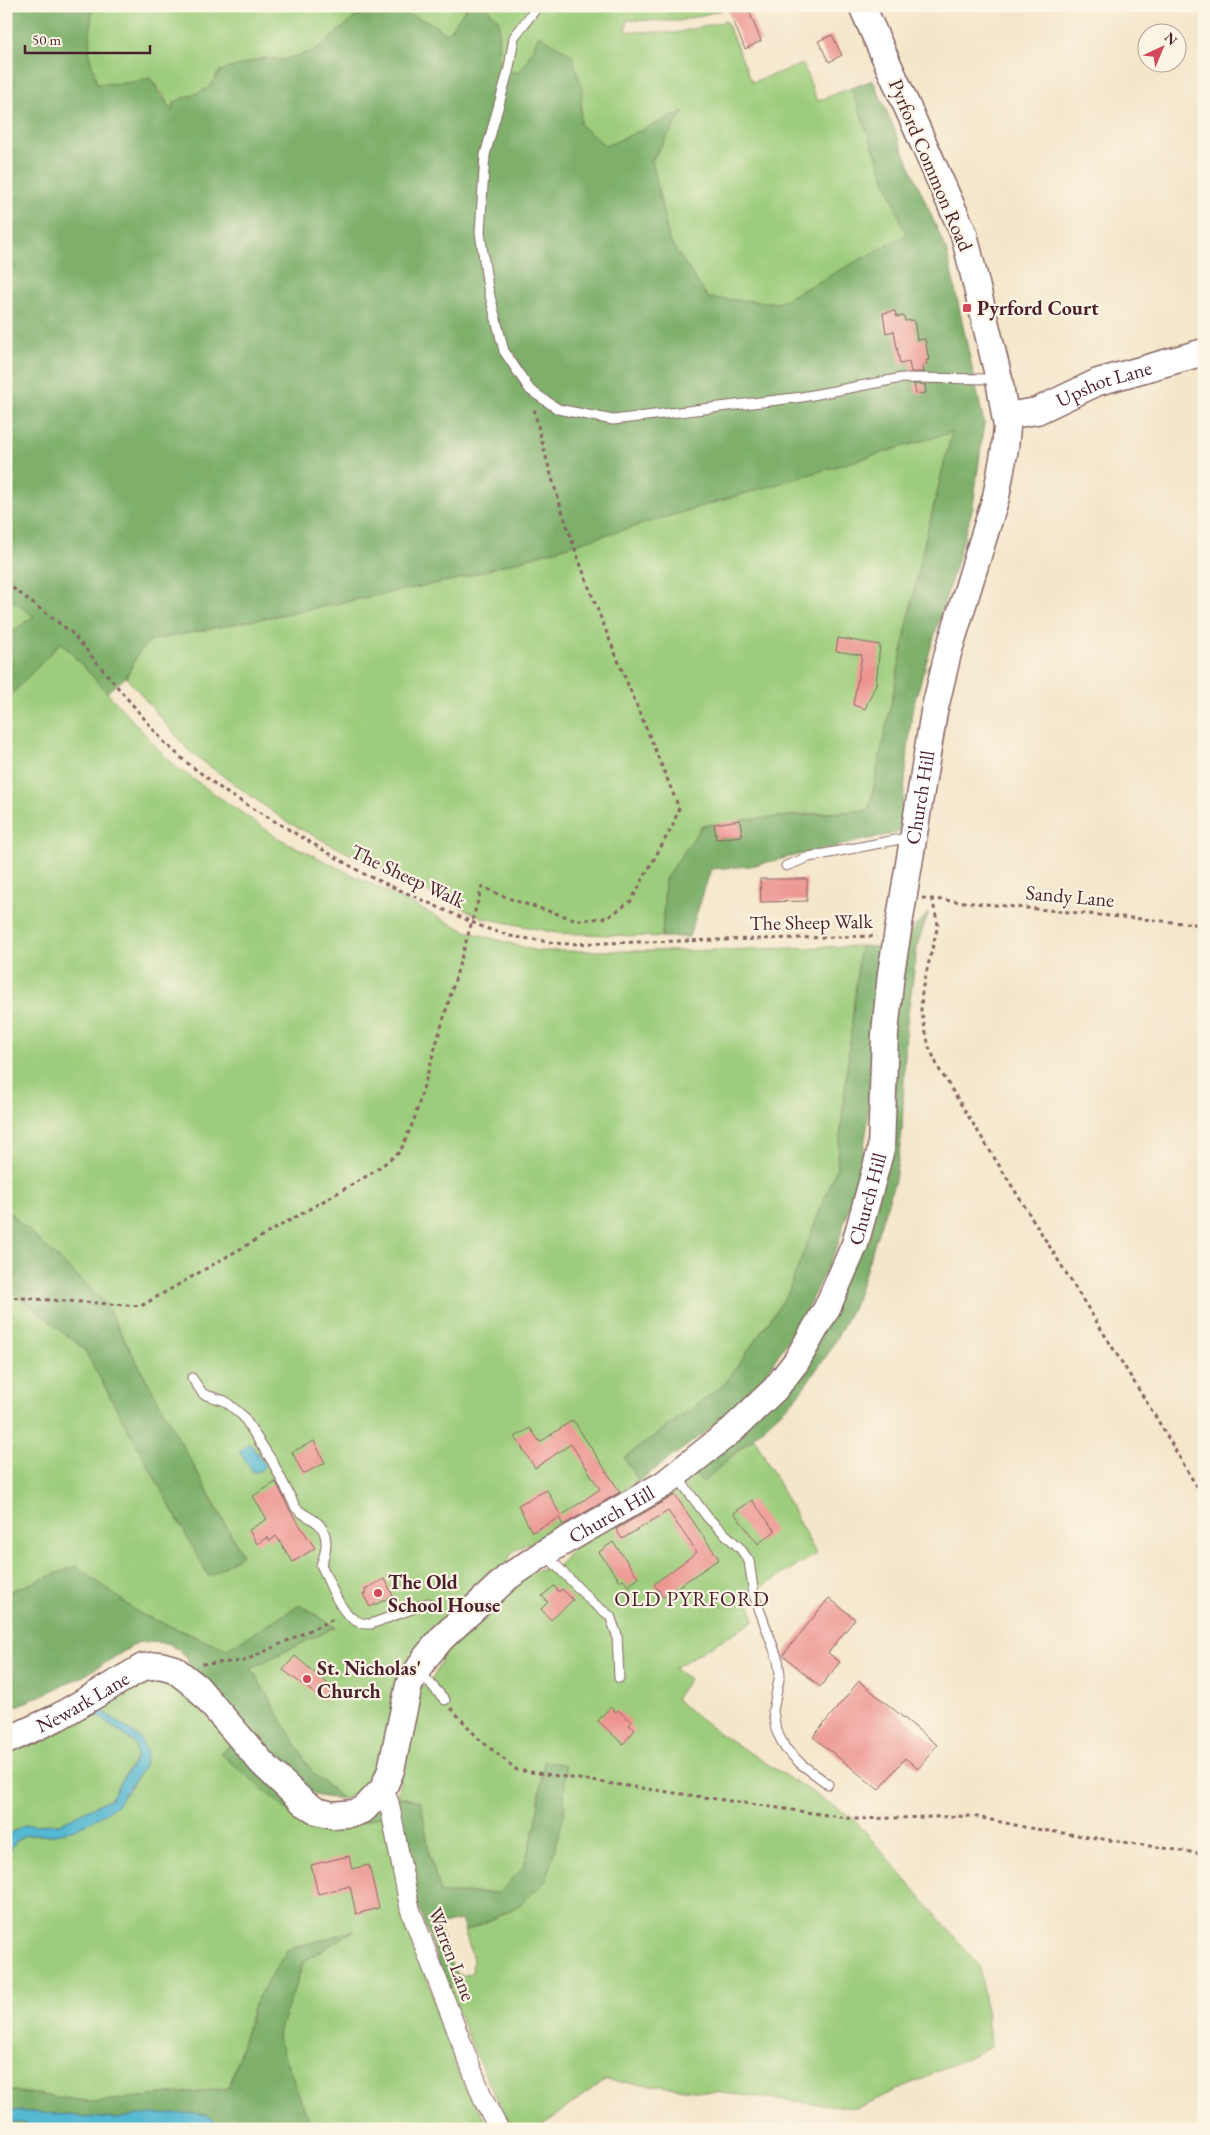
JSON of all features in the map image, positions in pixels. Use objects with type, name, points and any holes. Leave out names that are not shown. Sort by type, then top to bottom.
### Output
[{"type":"main road","name":"Pyrford Common Road","points":[[862,6],[964,234],[999,378],[1006,416]]},
{"type":"main road","name":"Upshot Lane","points":[[1006,416],[1037,411],[1098,382],[1204,352]]},
{"type":"main road","name":"Church Hill","points":[[383,1789],[396,1751],[409,1685],[426,1657],[442,1638],[508,1577],[544,1553],[650,1494],[732,1430],[775,1389],[811,1339],[843,1275],[855,1244],[880,1149],[885,1033],[891,973],[934,712],[944,670],[996,497],[1006,448],[1006,416]]},
{"type":"main road","name":"Newark Lane","points":[[6,1741],[58,1717],[143,1667],[160,1665],[174,1669],[197,1687],[262,1763],[304,1803],[318,1811],[333,1815],[355,1813],[375,1799],[383,1789]]},
{"type":"street","name":"Warren Lane","points":[[383,1789],[389,1802],[410,1909],[484,2101],[499,2129]]},
{"type":"lane","points":[[538,6],[514,37],[509,68],[485,154],[480,232],[488,288],[504,351],[530,390],[558,409],[613,420],[802,397],[902,378],[999,378]]},
{"type":"lane","points":[[786,866],[809,857],[914,837]]},
{"type":"lane","points":[[192,1378],[203,1394],[225,1401],[242,1416],[272,1461],[296,1508],[301,1514],[318,1523],[324,1531],[326,1541],[321,1565],[345,1613],[355,1622],[371,1624],[428,1603]]},
{"type":"lane","points":[[676,1475],[708,1518],[740,1548],[749,1561],[754,1595],[778,1660],[780,1674],[773,1711],[776,1730],[785,1748],[801,1764],[828,1784]]},
{"type":"lane","points":[[544,1553],[587,1597],[610,1616],[617,1635],[619,1678]]},
{"type":"lane","points":[[419,1671],[445,1700]]},
{"type":"path","points":[[6,1298],[140,1306],[372,1173],[400,1152],[414,1120],[482,887],[513,900],[577,920],[607,918],[631,901],[672,825],[679,808],[569,536],[546,463],[530,390]]},
{"type":"path","name":"The Sheep Walk","points":[[6,583],[72,632],[164,742],[186,762],[227,793],[364,874],[461,918],[510,936],[563,944],[837,936],[882,936],[898,939]]},
{"type":"path","name":"Sandy Lane","points":[[1204,925],[932,898],[938,925],[922,990],[921,1010],[929,1047],[939,1069],[1154,1414],[1204,1499]]},
{"type":"path","points":[[198,1664],[244,1661],[345,1613]]},
{"type":"path","points":[[445,1700],[479,1739],[517,1770],[854,1819],[973,1816],[1029,1828],[1204,1854]]},
{"type":"green space","points":[[6,6],[95,6],[92,9],[89,53],[97,84],[128,83],[150,78],[172,112],[174,102],[208,89],[220,71],[264,58],[282,60],[315,51],[358,15],[389,7],[429,22],[447,34],[468,6],[485,6],[499,21],[498,67],[516,73],[525,65],[539,35],[572,55],[582,89],[580,125],[606,146],[684,111],[652,160],[669,240],[708,298],[778,303],[906,235],[851,88],[873,80],[947,252],[984,423],[973,507],[912,710],[900,832],[750,866],[711,869],[689,937],[662,937],[665,879],[702,826],[714,824],[717,839],[742,836],[740,820],[869,810],[924,545],[952,432],[454,580],[149,641],[138,654],[126,677],[107,692],[61,642],[6,700],[6,636],[34,616],[6,596]]},
{"type":"green space","points":[[95,6],[468,6],[447,34],[429,22],[358,15],[315,51],[282,60],[264,58],[220,71],[208,89],[174,102],[172,113],[162,93],[150,78],[128,83],[97,85],[89,53],[92,9]]},
{"type":"green space","points":[[485,6],[721,6],[722,10],[679,21],[627,20],[626,31],[675,33],[726,21],[752,82],[803,64],[817,101],[851,88],[907,235],[778,303],[708,298],[669,240],[652,160],[683,112],[606,146],[580,125],[582,89],[539,35],[525,65],[516,73],[498,67],[499,21]]},
{"type":"green space","points":[[952,432],[924,545],[869,810],[805,814],[702,826],[665,879],[662,937],[557,933],[484,918],[407,883],[287,822],[190,752],[126,677],[138,654],[149,641],[454,580]]},
{"type":"green space","points":[[6,596],[34,616],[6,636]]},
{"type":"green space","points":[[61,642],[173,765],[278,838],[466,931],[537,951],[684,951],[860,946],[837,1167],[787,1295],[724,1385],[624,1458],[639,1481],[586,1514],[512,1552],[501,1575],[446,1621],[378,1776],[362,1792],[343,1799],[312,1772],[251,1668],[335,1627],[300,1605],[227,1649],[140,1614],[76,1566],[6,1593],[6,1286],[84,1349],[209,1576],[242,1554],[104,1302],[6,1209],[6,700]]},
{"type":"green space","points":[[929,912],[918,942],[906,1029],[902,1132],[895,1181],[855,1303],[829,1352],[796,1398],[703,1482],[693,1472],[744,1427],[856,1251],[902,940]]},
{"type":"green space","points":[[860,946],[877,947],[867,1127],[861,1166],[837,1247],[801,1320],[765,1375],[719,1422],[639,1481],[624,1458],[724,1385],[787,1295],[837,1167]]},
{"type":"green space","points":[[6,1209],[104,1302],[242,1555],[209,1577],[84,1349],[6,1286]]},
{"type":"green space","points":[[754,1437],[816,1554],[748,1595],[754,1621],[674,1668],[689,1679],[675,1699],[720,1734],[854,1819],[980,1967],[991,2047],[857,2108],[604,2080],[537,2129],[514,2129],[491,2088],[448,1991],[457,1973],[462,1976],[472,1973],[473,1960],[465,1932],[517,1907],[564,1815],[565,1765],[544,1761],[536,1825],[523,1868],[498,1893],[441,1893],[430,1858],[421,1802],[397,1796],[417,1690],[435,1675],[447,1646],[526,1575],[546,1568],[554,1572],[572,1549],[693,1472],[703,1482]]},
{"type":"green space","points":[[76,1566],[140,1614],[227,1649],[300,1605],[335,1627],[251,1668],[312,1772],[343,1799],[320,1796],[304,1788],[269,1759],[250,1740],[189,1669],[187,1657],[168,1643],[139,1642],[82,1677],[6,1711],[6,1593]]},
{"type":"green space","points":[[144,1680],[174,1681],[233,1743],[220,1753],[343,1828],[382,1816],[406,1914],[460,2078],[491,2129],[312,2129],[277,2037],[304,1961],[353,1931],[287,1950],[255,2002],[229,2088],[93,2102],[6,2090],[6,1856],[17,1840],[26,1835],[52,1835],[127,1793],[144,1766],[140,1738],[95,1705]]},
{"type":"green space","points":[[89,1709],[135,1743],[137,1756],[111,1798],[59,1824],[25,1825],[6,1838],[6,1754]]},
{"type":"green space","points":[[233,1743],[302,1808],[377,1804],[382,1816],[343,1828],[300,1821],[220,1753]]},
{"type":"green space","points":[[544,1761],[565,1765],[564,1815],[546,1881],[517,1907],[465,1932],[461,1920],[438,1925],[452,1966],[457,1973],[448,1991],[415,1897],[397,1796],[421,1802],[430,1858],[441,1893],[498,1893],[523,1868],[536,1825]]},
{"type":"green space","points":[[355,1930],[304,1961],[277,2037],[312,2129],[225,2129],[223,2125],[138,2115],[115,2119],[6,2110],[6,2090],[93,2102],[229,2088],[255,2002],[287,1950]]},
{"type":"green space","points":[[6,2121],[61,2129],[6,2129]]},
{"type":"water","points":[[250,1443],[265,1465],[260,1471],[253,1472],[239,1451]]},
{"type":"water","points":[[95,1705],[140,1738],[147,1752],[144,1766],[117,1805],[99,1817],[75,1829],[52,1835],[26,1835],[17,1840],[6,1856],[6,1838],[12,1832],[25,1825],[59,1824],[111,1798],[137,1757],[135,1743],[89,1709]]},
{"type":"water","points":[[6,2110],[115,2119],[138,2115],[195,2113],[207,2115],[225,2129],[183,2127],[61,2129],[6,2121]]},
{"type":"building","points":[[727,6],[747,6],[761,41],[745,49]]},
{"type":"building","points":[[832,35],[842,55],[829,62],[818,41]]},
{"type":"building","points":[[895,311],[897,317],[904,316],[905,321],[914,320],[917,340],[925,339],[929,360],[926,360],[927,365],[923,366],[924,372],[911,372],[909,362],[900,364],[894,331],[886,333],[883,313]]},
{"type":"building","points":[[914,384],[925,384],[926,393],[916,394]]},
{"type":"building","points":[[838,638],[880,645],[876,684],[865,709],[853,705],[862,655],[836,651]]},
{"type":"building","points":[[740,820],[742,836],[716,839],[714,824]]},
{"type":"building","points":[[760,879],[807,879],[807,901],[761,902]]},
{"type":"building","points":[[573,1420],[620,1492],[563,1525],[559,1518],[532,1532],[518,1505],[547,1490],[561,1516],[600,1489],[571,1444],[535,1468],[515,1437],[530,1428],[540,1442]]},
{"type":"building","points":[[314,1441],[325,1463],[303,1474],[292,1452]]},
{"type":"building","points":[[276,1482],[290,1511],[315,1548],[293,1562],[276,1536],[270,1541],[267,1537],[257,1544],[249,1530],[267,1519],[253,1496]]},
{"type":"building","points":[[675,1495],[719,1559],[663,1597],[654,1584],[697,1552],[668,1511],[622,1539],[616,1529]]},
{"type":"building","points":[[752,1500],[775,1531],[758,1544],[734,1513]]},
{"type":"building","points":[[613,1542],[639,1578],[628,1586],[623,1579],[620,1581],[599,1552]]},
{"type":"building","name":"The Old School House","points":[[385,1579],[393,1596],[370,1607],[363,1594],[366,1593],[365,1589]]},
{"type":"building","points":[[554,1586],[559,1592],[562,1589],[573,1600],[551,1620],[541,1609],[548,1602],[542,1596]]},
{"type":"building","points":[[829,1598],[855,1619],[828,1653],[840,1662],[820,1687],[783,1655]]},
{"type":"building","name":"St. Nicholas' Church","points":[[295,1656],[334,1689],[325,1701],[283,1670]]},
{"type":"building","points":[[859,1681],[937,1745],[918,1769],[905,1758],[879,1790],[813,1737]]},
{"type":"building","points":[[610,1707],[616,1712],[618,1710],[632,1722],[629,1725],[635,1730],[623,1744],[598,1721]]},
{"type":"building","points":[[349,1856],[352,1869],[369,1865],[379,1908],[356,1914],[350,1886],[318,1894],[311,1865]]},
{"type":"place","name":"Pyrford Court","points":[[967,308]]},
{"type":"place","name":"The Old School House","points":[[378,1593]]},
{"type":"place","name":"St. Nicholas' Church","points":[[307,1679]]},
{"type":"district","name":"OLD PYRFORD","points":[[692,1599]]}]
